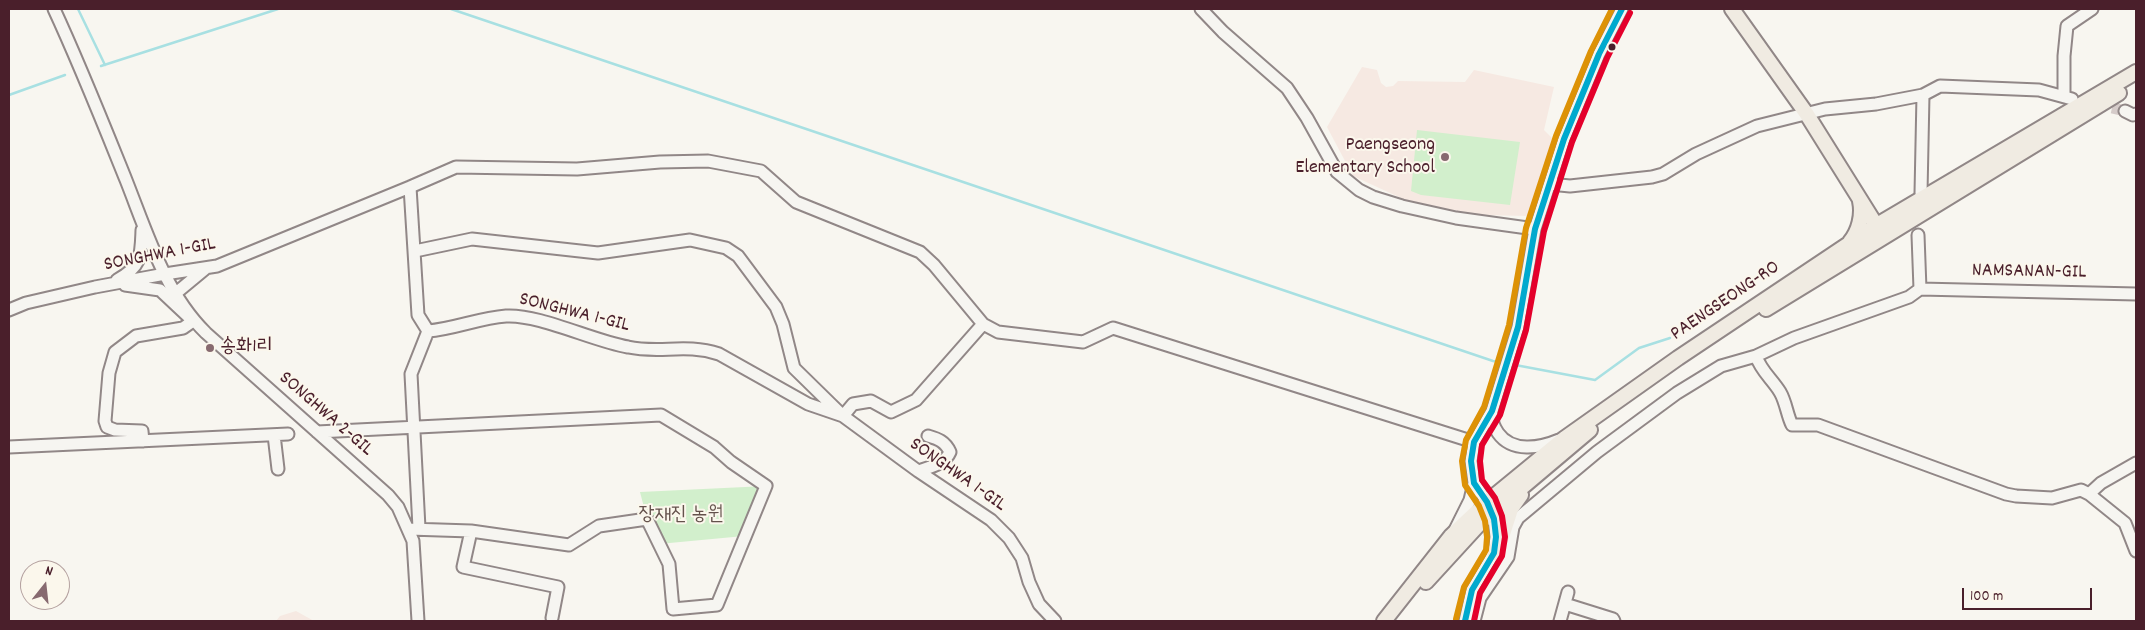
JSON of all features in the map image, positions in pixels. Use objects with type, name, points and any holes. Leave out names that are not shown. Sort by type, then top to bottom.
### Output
[{"type":"main road","points":[[1732,9],[1806,113],[1885,238]]},
{"type":"main road","name":"PAENGSEONG-RO","points":[[1396,621],[1413,597],[1489,508],[1565,438],[1678,358],[1877,225],[2136,72]]},
{"type":"main road","name":"PAENGSEONG-RO","points":[[1384,621],[1451,536],[1489,508],[1530,482],[1586,433],[1737,327],[1885,238],[2136,82]]},
{"type":"main road","points":[[1859,198],[1868,205],[1883,211],[1901,210]]},
{"type":"main road","points":[[1846,245],[1854,237],[1859,224],[1861,207],[1859,198]]},
{"type":"main road","points":[[1494,553],[1502,537],[1511,509],[1530,482]]},
{"type":"street","name":"SONGHWA 2-GIL","points":[[54,9],[76,55],[151,246],[165,274],[193,320],[388,495],[414,528],[413,541],[418,621]]},
{"type":"street","points":[[1201,9],[1223,32],[1287,88],[1307,118],[1337,172],[1359,190],[1373,197],[1402,206],[1456,218],[1535,229]]},
{"type":"street","points":[[1451,536],[1470,500],[1474,483],[1471,461],[1474,442],[1492,411],[1518,327],[1535,229],[1564,139],[1599,54],[1622,9]]},
{"type":"street","points":[[1550,184],[1570,186],[1663,174],[1703,151],[1756,126],[1825,109],[1876,104],[1923,95],[1940,86],[2038,90],[2068,97],[2064,56],[2067,26],[2092,9]]},
{"type":"street","points":[[1920,193],[1923,95]]},
{"type":"street","name":"SONGHWA 1-GIL","points":[[9,310],[26,303],[112,284],[217,266],[456,167],[577,169],[660,162],[708,162],[760,171],[796,202],[920,252],[934,265],[983,324]]},
{"type":"street","points":[[317,432],[412,427],[661,415],[714,447],[731,462],[766,486],[717,605],[673,609],[669,564],[647,519],[599,526],[569,545],[471,532],[414,528],[412,427],[411,374],[428,331],[418,315],[410,187]]},
{"type":"street","points":[[112,284],[135,268],[142,255],[142,223]]},
{"type":"street","points":[[1474,621],[1480,598],[1508,557],[1513,527],[1518,518],[1597,452],[1677,393],[1721,366],[1756,356],[1794,338],[1909,297],[1920,289],[1918,235]]},
{"type":"street","points":[[415,251],[472,239],[598,253],[690,240],[726,248],[738,256],[776,307],[783,324],[794,368],[843,416],[853,404],[871,401],[891,412],[916,400],[983,324],[998,332],[1083,342],[1112,328],[1474,442]]},
{"type":"street","points":[[176,293],[206,268]]},
{"type":"street","points":[[112,284],[160,290],[193,320],[184,328],[136,336],[114,352],[109,373],[105,422],[107,427],[115,430],[142,431],[143,441]]},
{"type":"street","name":"NAMSANAN-GIL","points":[[1920,289],[2136,294]]},
{"type":"street","name":"SONGHWA 1-GIL","points":[[428,331],[446,330],[486,319],[508,316],[535,320],[629,348],[689,348],[719,354],[808,404],[843,416],[918,471],[990,520],[1009,538],[1022,558],[1039,604],[1056,621]]},
{"type":"street","points":[[1756,356],[1760,368],[1781,393],[1786,414],[1792,425],[1818,425],[2016,496],[2052,498],[2081,490],[2089,494],[2125,523],[2136,551]]},
{"type":"street","points":[[1492,411],[1492,421],[1497,431],[1510,444],[1532,447],[1550,444],[1565,438]]},
{"type":"street","points":[[1586,433],[1597,452]]},
{"type":"street","points":[[9,447],[288,434]]},
{"type":"street","points":[[274,435],[278,469]]},
{"type":"street","points":[[918,471],[947,458],[950,452],[947,445],[940,439],[928,436]]},
{"type":"street","points":[[2089,494],[2101,483],[2136,463]]},
{"type":"street","points":[[1465,621],[1472,590],[1494,553],[1496,537],[1489,508],[1474,483]]},
{"type":"street","points":[[471,532],[463,568],[558,586],[552,618]]},
{"type":"street","points":[[1560,621],[1568,592]]},
{"type":"street","points":[[1565,604],[1613,619],[1614,621]]},
{"type":"shaded area","name":"Paengseong Elementary School","points":[[1362,67],[1377,70],[1381,83],[1386,87],[1393,86],[1398,81],[1465,82],[1474,70],[1554,87],[1544,130],[1552,138],[1534,213],[1528,216],[1481,215],[1412,203],[1353,176],[1327,127]]},
{"type":"shaded area","points":[[296,611],[314,621],[276,621],[280,616]]},
{"type":"green space","points":[[1417,130],[1520,142],[1510,205],[1421,195],[1411,191]]},
{"type":"green space","name":"장재진 농원","points":[[766,486],[744,536],[659,544],[647,519],[640,492]]},
{"type":"waterway","points":[[78,9],[105,65]]},
{"type":"waterway","points":[[101,66],[278,9]]},
{"type":"waterway","points":[[451,9],[1493,361],[1504,363]]},
{"type":"waterway","points":[[9,95],[65,75]]},
{"type":"waterway","points":[[1510,364],[1595,380],[1639,348],[1670,338]]},
{"type":"tunnel","points":[[2096,104],[2125,111]]},
{"type":"transit line","points":[[1456,619],[1464,587],[1486,550],[1487,537],[1485,521],[1479,506],[1465,485],[1462,461],[1466,440],[1484,407],[1509,325],[1526,228],[1556,136],[1591,51],[1612,9]]},
{"type":"transit line","points":[[1465,621],[1472,590],[1494,553],[1496,537],[1494,519],[1487,502],[1474,483],[1471,461],[1474,442],[1492,411],[1518,327],[1535,229],[1564,139],[1599,54],[1622,9]]},
{"type":"transit line","points":[[1474,621],[1480,593],[1502,556],[1505,537],[1502,516],[1495,498],[1482,480],[1480,461],[1482,445],[1500,415],[1526,330],[1544,231],[1572,142],[1607,58],[1630,13]]},
{"type":"place","name":"Paengseong Elementary School","points":[[1445,157]]},
{"type":"place","name":"송화1리","points":[[210,348]]}]
